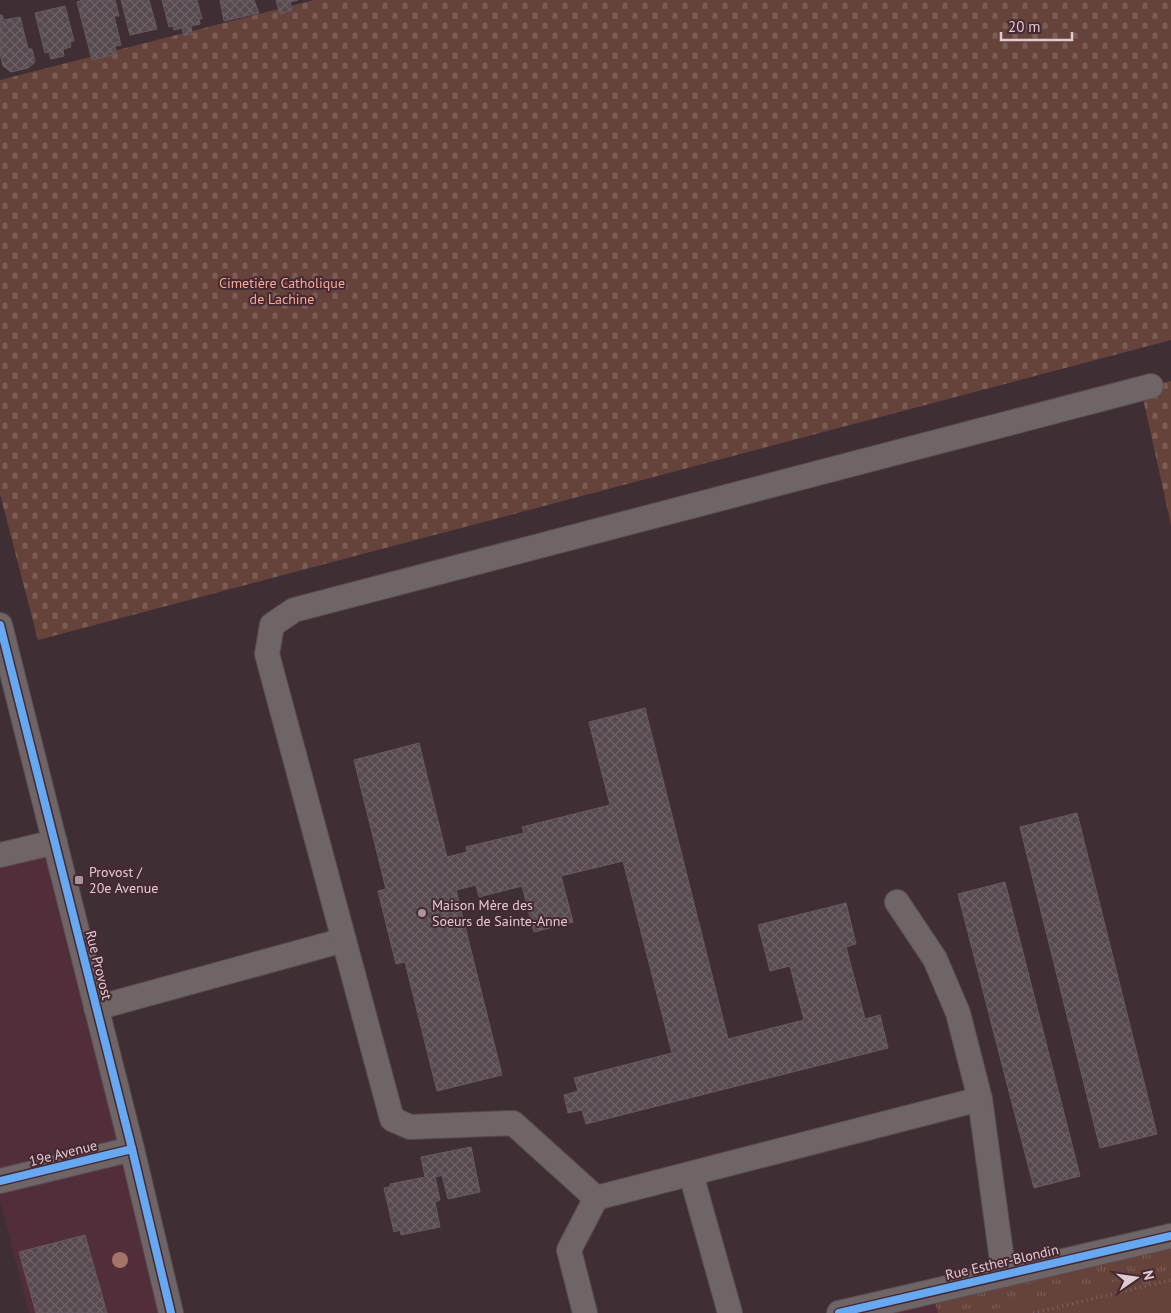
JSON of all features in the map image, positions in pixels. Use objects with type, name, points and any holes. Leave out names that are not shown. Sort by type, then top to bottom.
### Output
[{"type":"street","points":[[596,1198],[513,1123],[410,1127],[392,1119],[267,654],[272,625],[294,610],[1151,386]]},
{"type":"street","name":"Rue Provost","points":[[0,625],[132,1149],[170,1313]]},
{"type":"street","points":[[0,855],[55,842]]},
{"type":"street","points":[[897,902],[934,959],[958,1013],[980,1099],[1004,1275]]},
{"type":"street","points":[[96,1008],[344,940]]},
{"type":"street","points":[[585,1313],[569,1250],[596,1198],[980,1099]]},
{"type":"street","name":"19e Avenue","points":[[0,1181],[132,1149]]},
{"type":"street","points":[[691,1174],[730,1313]]},
{"type":"street","name":"Rue Esther-Blondin","points":[[838,1313],[1171,1236]]},
{"type":"path","points":[[1033,1313],[1171,1280]]},
{"type":"shaded area","points":[[55,842],[171,1313],[29,1313],[0,1200],[0,855]]},
{"type":"shaded area","points":[[932,1291],[938,1313],[839,1313]]},
{"type":"green space","name":"Cimetière Catholique de Lachine","points":[[314,0],[1171,0],[1171,340],[38,640],[0,494],[0,80]]},
{"type":"green space","points":[[1171,381],[1171,525],[1141,389]]},
{"type":"green space","points":[[1171,1236],[1171,1313],[938,1313],[932,1291]]},
{"type":"green space","points":[[1132,1278],[1137,1297],[1171,1289],[1171,1313],[975,1313]]},
{"type":"building","points":[[83,0],[115,0],[119,16],[114,16],[121,45],[115,46],[116,54],[92,60],[77,2]]},
{"type":"building","points":[[121,0],[149,0],[157,29],[130,35]]},
{"type":"building","points":[[162,0],[197,0],[202,19],[199,19],[200,24],[191,26],[192,34],[184,36],[182,28],[174,30],[173,26],[169,27]]},
{"type":"building","points":[[220,0],[254,0],[259,13],[224,21]]},
{"type":"building","points":[[276,0],[298,0],[290,2],[292,10],[280,14]]},
{"type":"building","points":[[65,6],[74,41],[70,42],[71,47],[63,49],[64,56],[51,59],[49,52],[45,53],[35,13]]},
{"type":"building","points":[[0,15],[2,15],[4,20],[20,17],[28,49],[32,49],[35,62],[28,68],[11,72],[3,66],[0,53]]},
{"type":"building","name":"Maison Mère des Soeurs de Sainte-Anne","points":[[645,708],[728,1039],[804,1020],[790,966],[770,971],[758,925],[846,903],[856,944],[846,947],[865,1019],[880,1015],[888,1048],[586,1124],[582,1110],[568,1113],[564,1095],[578,1091],[574,1078],[672,1053],[623,861],[561,876],[573,922],[534,932],[522,886],[479,897],[476,885],[456,890],[502,1075],[437,1091],[405,962],[396,964],[378,891],[386,889],[354,760],[419,743],[447,857],[467,852],[466,847],[524,833],[522,827],[610,805],[589,722]]},
{"type":"building","points":[[1077,813],[1157,1134],[1100,1148],[1020,827]]},
{"type":"building","points":[[1005,882],[1080,1176],[1034,1188],[958,894]]},
{"type":"building","points":[[471,1147],[480,1192],[448,1199],[442,1175],[435,1177],[440,1200],[435,1202],[440,1227],[401,1235],[400,1230],[394,1232],[384,1188],[390,1187],[390,1184],[425,1177],[421,1157]]},
{"type":"building","points":[[85,1235],[107,1313],[36,1313],[19,1252]]},
{"type":"cycle path","points":[[0,625],[132,1149],[171,1313]]},
{"type":"cycle path","points":[[0,1181],[132,1149]]},
{"type":"cycle path","points":[[839,1313],[1171,1236]]},
{"type":"place","name":"Provost / 20e Avenue","points":[[79,880]]},
{"type":"place","name":"Maison Mère des Soeurs de Sainte-Anne","points":[[422,913]]}]
